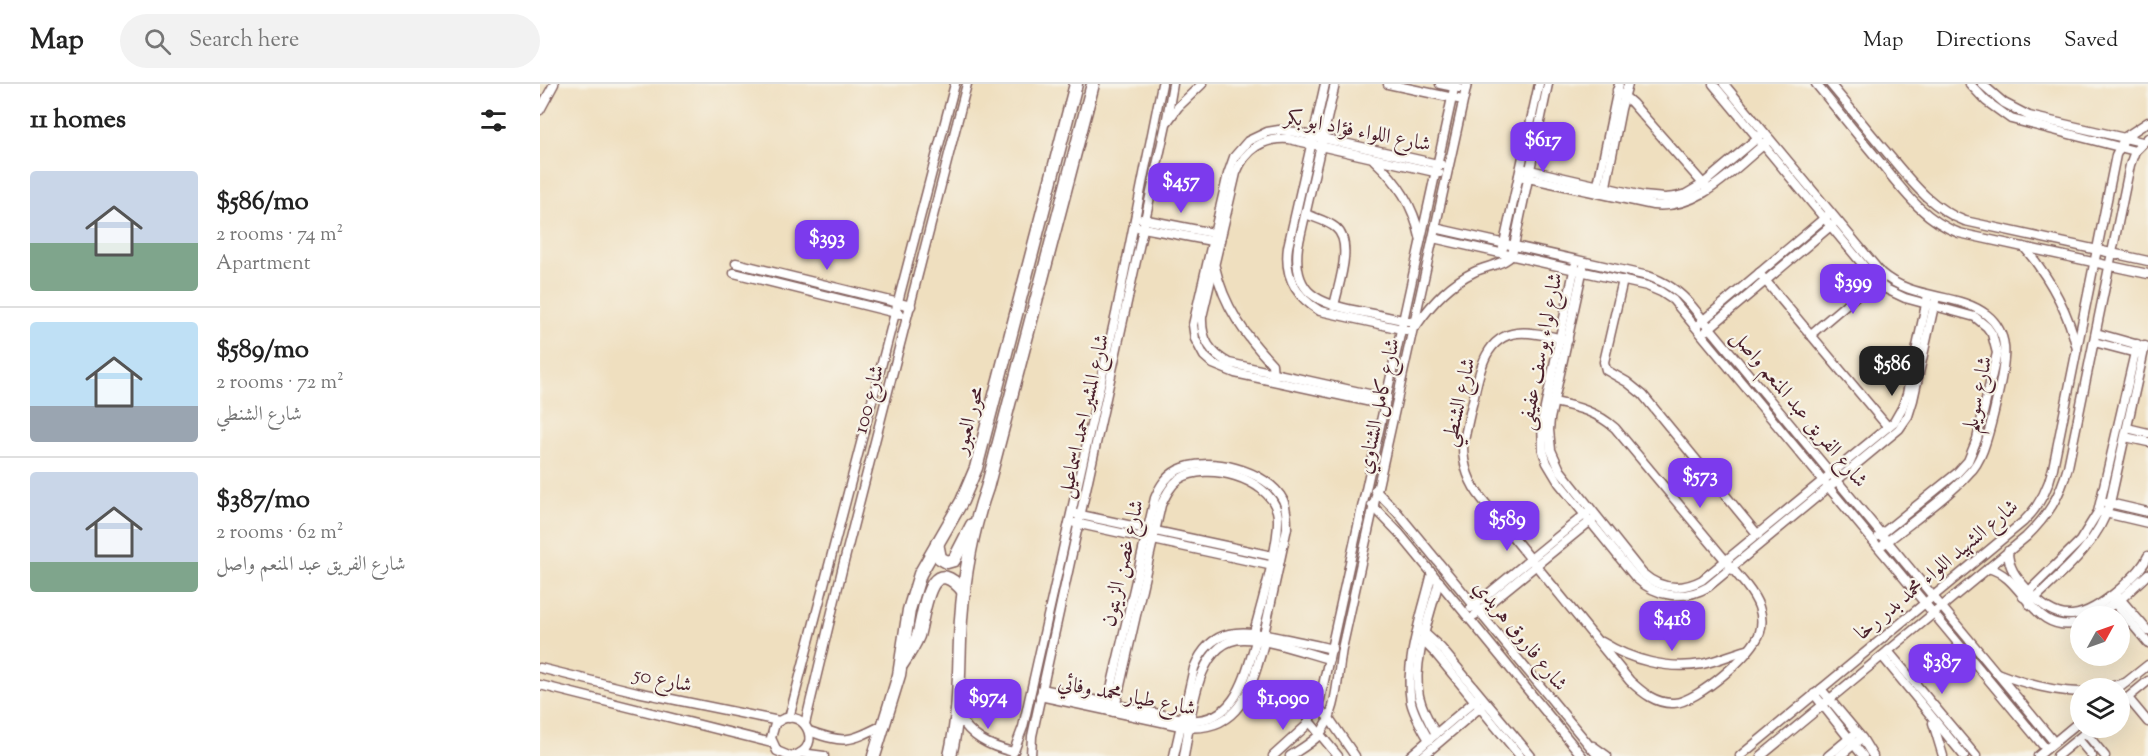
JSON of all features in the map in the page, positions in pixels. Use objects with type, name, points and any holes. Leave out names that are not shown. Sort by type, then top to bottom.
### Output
[{"type":"highway","name":"محور العبور","points":[[874,756],[901,665],[905,628],[920,574],[962,501],[976,468],[1076,84]]},
{"type":"highway","name":"محور العبور","points":[[950,756],[958,715],[964,592],[977,516],[990,477],[1093,84]]},
{"type":"highway","points":[[937,543],[940,558],[947,562],[954,560],[977,516]]},
{"type":"highway","points":[[901,665],[917,637],[934,582],[944,576],[950,577],[964,592]]},
{"type":"street","points":[[540,110],[554,84]]},
{"type":"street","name":"شارع 100","points":[[789,718],[955,84]]},
{"type":"street","name":"شارع 100","points":[[807,728],[843,566],[967,84]]},
{"type":"street","name":"شارع المشير احمد اسماعيل","points":[[1140,223],[1162,84]]},
{"type":"street","name":"شارع المشير احمد اسماعيل","points":[[1012,753],[1023,727],[1074,518],[1140,223],[1167,124],[1173,84]]},
{"type":"street","points":[[1167,124],[1178,107],[1203,84]]},
{"type":"street","points":[[1325,84],[1306,214],[1298,246],[1297,270],[1307,290],[1316,298],[1334,306],[1403,325]]},
{"type":"street","points":[[1335,84],[1288,247],[1286,260],[1292,285],[1309,304],[1320,311],[1414,327],[1433,303],[1452,286],[1473,272],[1506,261],[1512,255],[1548,84]]},
{"type":"street","points":[[1388,84],[1463,100]]},
{"type":"street","points":[[1440,84],[1466,87]]},
{"type":"street","points":[[1502,253],[1539,84]]},
{"type":"street","points":[[1601,190],[1620,89],[1628,84]]},
{"type":"street","name":"شارع سويلم","points":[[1713,84],[1764,139]]},
{"type":"street","name":"شارع سويلم","points":[[1724,84],[1764,139],[1827,216],[1889,280],[1931,300]]},
{"type":"street","points":[[1816,84],[1913,202],[1933,220],[1959,233],[2148,274]]},
{"type":"street","points":[[1830,84],[1912,183],[1941,210],[1965,221],[2148,261]]},
{"type":"street","points":[[1970,84],[1986,101],[2012,119],[2135,151],[2145,140]]},
{"type":"street","points":[[1982,84],[2004,103],[2029,116],[2145,140]]},
{"type":"street","name":"شارع كامل الشناوي","points":[[1273,756],[1294,738],[1309,721],[1317,707],[1455,86]]},
{"type":"street","name":"شارع كامل الشناوي","points":[[1320,734],[1329,718],[1466,87]]},
{"type":"street","points":[[1620,89],[1706,187]]},
{"type":"street","points":[[2125,137],[2148,122]]},
{"type":"street","name":"شارع اللواء فؤاد ابو بكر","points":[[1386,401],[1273,377],[1223,370],[1213,364],[1198,345],[1194,332],[1194,319],[1216,238],[1230,166],[1241,148],[1257,136],[1287,130],[1371,158],[1437,168]]},
{"type":"street","name":"شارع الشهيد اللواء محمد بدر رخا","points":[[1740,756],[2025,520],[2041,501],[2051,479],[2119,147],[2125,137]]},
{"type":"street","points":[[1520,172],[1601,190],[1653,205],[1673,206],[1693,200],[1764,139]]},
{"type":"street","name":"شارع اللواء فؤاد ابو بكر","points":[[1318,141],[1448,171]]},
{"type":"street","name":"شارع الشهيد اللواء محمد بدر رخا","points":[[1761,756],[2040,523],[2059,494],[2068,467],[2130,165],[2135,151]]},
{"type":"street","points":[[1371,158],[1386,171],[1403,192],[1412,209],[1421,241]]},
{"type":"street","points":[[1306,214],[1330,224],[1341,232],[1344,238],[1346,250],[1334,306]]},
{"type":"street","points":[[1696,326],[1827,216]]},
{"type":"street","points":[[1140,223],[1216,238]]},
{"type":"street","points":[[1702,334],[1834,223]]},
{"type":"street","name":"شارع سويلم","points":[[1834,223],[1878,283],[1895,295],[1971,306],[1995,323],[2003,339],[2004,363],[1986,442],[1975,466],[1956,485],[1876,544]]},
{"type":"street","name":"شارع الفريق عبد المنعم واصل","points":[[1435,228],[1648,276],[1667,284],[1684,297],[2054,742]]},
{"type":"street","name":"شارع اللواء فؤاد ابو بكر","points":[[1216,238],[1214,264],[1202,317],[1206,342],[1220,358],[1229,363],[1273,377]]},
{"type":"street","name":"شارع الفريق عبد المنعم واصل","points":[[1433,238],[1623,280],[1647,286],[1667,296],[1696,326],[2046,749]]},
{"type":"street","points":[[2023,247],[2045,274],[2058,296],[2069,320],[2078,353]]},
{"type":"street","name":"شارع لواء يوسف عفيفى","points":[[1580,261],[1549,430],[1551,450],[1560,470],[1590,515]]},
{"type":"street","points":[[736,263],[911,306]]},
{"type":"street","points":[[1214,264],[1220,288],[1230,310],[1250,341],[1272,364],[1273,377]]},
{"type":"street","points":[[734,273],[909,315]]},
{"type":"street","points":[[1759,273],[1888,428]]},
{"type":"street","points":[[1623,280],[1604,368],[1643,395],[1758,535]]},
{"type":"street","points":[[1810,335],[1863,290],[1889,280]]},
{"type":"street","points":[[840,298],[843,289]]},
{"type":"street","points":[[1834,478],[1888,428],[1898,415],[1907,394],[1931,300]]},
{"type":"street","points":[[1826,484],[1894,434],[1908,416],[1931,300]]},
{"type":"street","name":"شارع الشنطي","points":[[1564,339],[1516,333],[1506,336],[1489,349],[1479,372],[1463,446],[1465,469],[1474,490],[1630,681],[1653,699],[1674,703],[1694,697],[1712,684],[1750,648]]},
{"type":"street","points":[[2095,338],[2143,350]]},
{"type":"street","name":"شارع لواء يوسف عفيفى","points":[[1564,339],[1542,422],[1543,451],[1552,473],[1642,573],[1657,584],[1676,588],[1694,584],[1729,564],[1826,484]]},
{"type":"street","points":[[2028,598],[2086,548],[2098,532],[2126,432],[2143,350]]},
{"type":"street","points":[[2106,502],[2143,350]]},
{"type":"street","points":[[1554,402],[1588,410],[1615,428],[1729,564],[1752,593],[1761,611],[1761,631],[1750,648],[1702,664],[1669,665],[1632,657],[1612,649],[1595,638]]},
{"type":"street","points":[[2126,432],[2148,433]]},
{"type":"street","points":[[2126,432],[2148,442]]},
{"type":"street","name":"شارع غصن الزيتون","points":[[1111,708],[1150,534],[1161,505],[1172,485],[1185,476],[1211,469],[1249,481],[1266,491],[1272,500],[1279,520],[1275,562],[1260,637]]},
{"type":"street","name":"شارع لواء يوسف عفيفى","points":[[1729,564],[1758,535],[1826,484]]},
{"type":"street","name":"شارع فاروق هريدي","points":[[1368,485],[1397,512],[1598,756]]},
{"type":"street","name":"شارع فاروق هريدي","points":[[1364,500],[1387,519],[1582,756]]},
{"type":"street","points":[[2106,502],[2148,512]]},
{"type":"street","points":[[2102,513],[2148,523]]},
{"type":"street","points":[[1467,616],[1590,515]]},
{"type":"street","points":[[1074,518],[1275,562]]},
{"type":"street","name":"شارع المشير احمد اسماعيل","points":[[1030,756],[1074,518]]},
{"type":"street","points":[[2008,551],[2013,571],[2037,612],[2064,625],[2070,624]]},
{"type":"street","points":[[2107,606],[2143,575],[2148,556]]},
{"type":"street","points":[[1988,568],[2004,575],[2028,598],[2048,610],[2065,616],[2089,610],[2115,598]]},
{"type":"street","points":[[1432,573],[1421,634],[1418,674],[1419,694],[1432,737]]},
{"type":"street","points":[[1421,634],[1439,581]]},
{"type":"street","points":[[2115,598],[2148,631]]},
{"type":"street","points":[[2115,598],[2148,643]]},
{"type":"street","points":[[1421,634],[1442,648],[1520,756]]},
{"type":"street","points":[[1174,756],[1201,676],[1211,656],[1222,645],[1239,639],[1260,637],[1330,654]]},
{"type":"street","name":"شارع طيار محمد وفائي","points":[[1041,693],[1186,723],[1200,728],[1221,721],[1238,708],[1241,697],[1254,678],[1260,637]]},
{"type":"street","points":[[1885,653],[1931,716],[1964,756]]},
{"type":"street","points":[[1885,653],[1976,756]]},
{"type":"street","points":[[2130,679],[2148,665]]},
{"type":"street","name":"شارع 50","points":[[540,668],[637,692],[779,721]]},
{"type":"street","points":[[1996,673],[2031,686],[2070,691]]},
{"type":"street","points":[[2130,696],[2148,681]]},
{"type":"street","name":"شارع 50","points":[[540,685],[772,743]]},
{"type":"street","points":[[1818,692],[1873,756]]},
{"type":"street","points":[[2130,700],[2148,722]]},
{"type":"street","points":[[1410,756],[1480,702]]},
{"type":"street","points":[[1423,756],[1480,702]]},
{"type":"street","points":[[1480,702],[1531,756]]},
{"type":"street","points":[[1317,707],[1329,718],[1355,756]]},
{"type":"street","points":[[958,715],[967,729],[980,740],[1012,753],[1023,750],[1030,756]]},
{"type":"street","points":[[1931,716],[1943,756]]},
{"type":"street","points":[[824,756],[777,754],[772,743],[773,729],[779,721],[795,718],[807,728],[838,741],[861,737],[883,725]]},
{"type":"street","points":[[1309,721],[1338,756]]},
{"type":"street","points":[[1184,756],[1186,723]]},
{"type":"street","points":[[795,755],[808,743],[807,728]]},
{"type":"street","points":[[2038,756],[2070,729]]},
{"type":"street","points":[[1290,756],[1320,734]]},
{"type":"street","points":[[1828,756],[1856,738]]},
{"type":"street","points":[[1840,756],[1856,738]]},
{"type":"street","points":[[1856,738],[1863,756]]},
{"type":"street","points":[[2093,738],[2105,756]]},
{"type":"street","points":[[2057,756],[2078,739],[2092,756]]},
{"type":"street","points":[[1584,740],[1607,756]]}]
